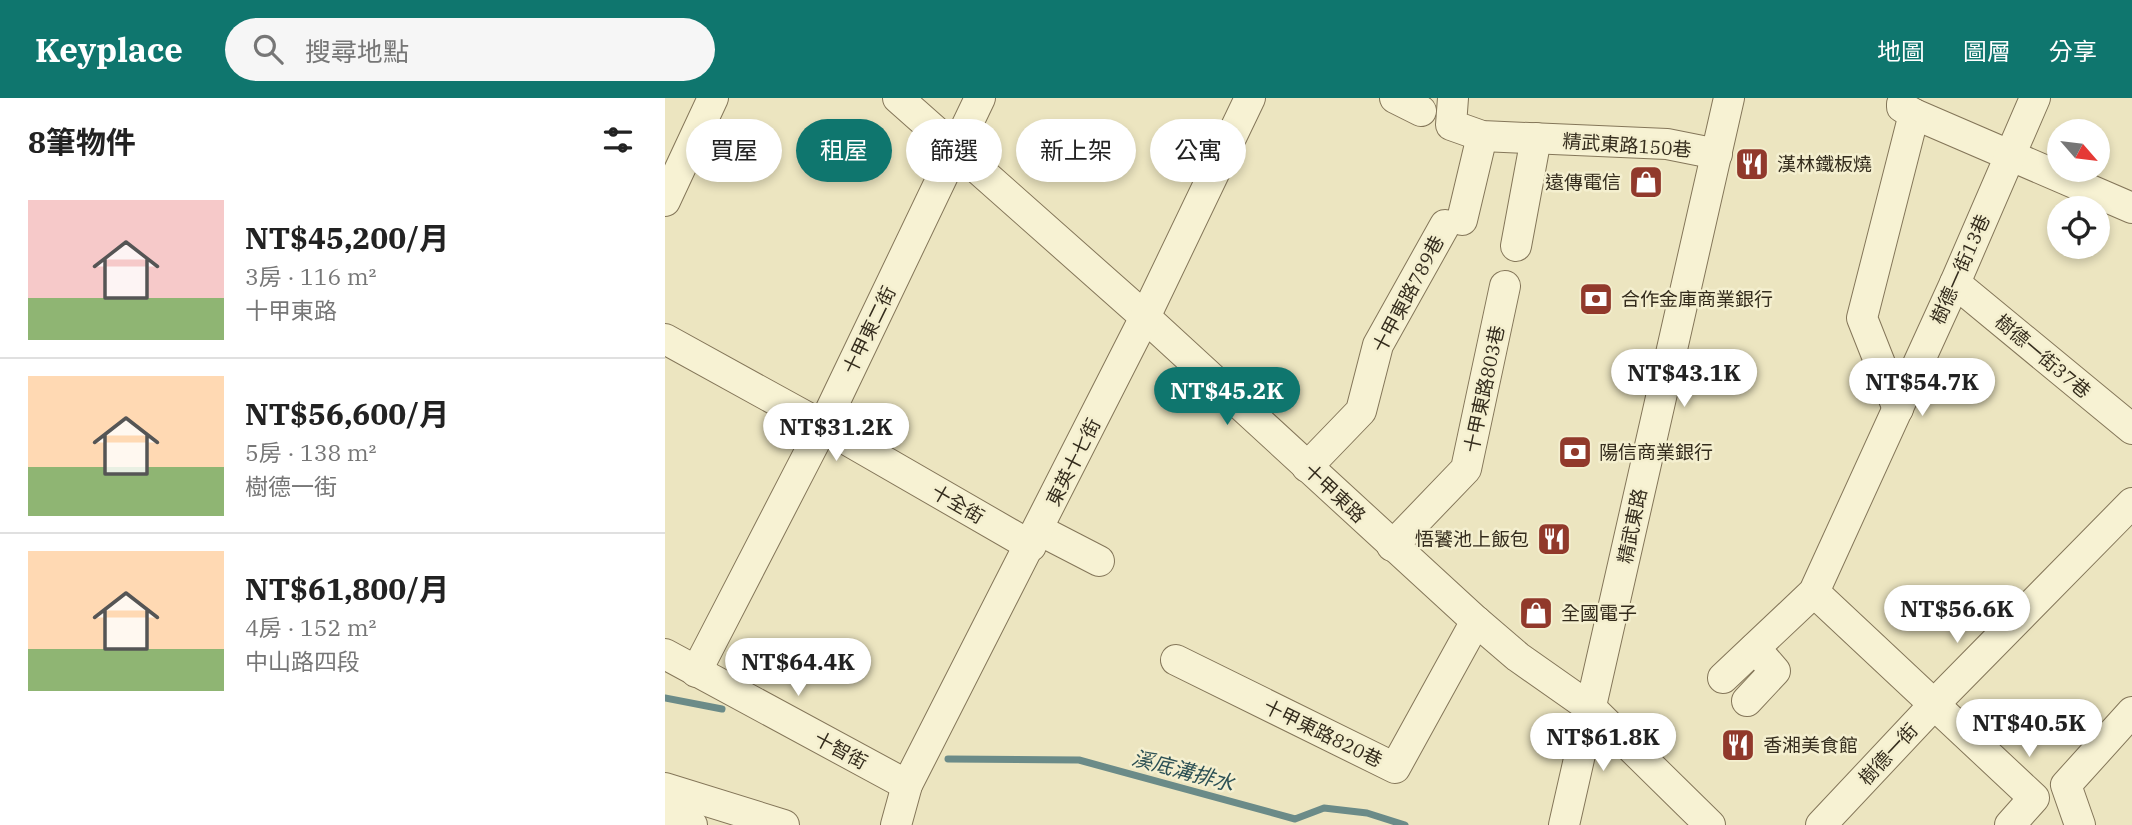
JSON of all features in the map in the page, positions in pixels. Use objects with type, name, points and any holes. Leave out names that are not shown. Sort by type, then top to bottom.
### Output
[{"type":"street","points":[[665,201],[713,98]]},
{"type":"street","name":"十甲東路","points":[[898,98],[922,119]]},
{"type":"street","name":"十甲東二街","points":[[970,119],[979,98]]},
{"type":"street","name":"東英十七街","points":[[896,825],[907,785],[1035,538],[1250,98]]},
{"type":"street","name":"精武東路150巷","points":[[1453,98],[1451,125],[1482,136],[1667,144],[1717,154]]},
{"type":"street","name":"精武東路","points":[[1564,825],[1729,98]]},
{"type":"street","name":"樹德一街13巷","points":[[1723,678],[1814,592],[1955,283],[2035,98]]},
{"type":"street","points":[[1898,409],[1862,318],[1909,106],[2010,155],[2132,208]]},
{"type":"street","name":"十甲東路789巷","points":[[1307,467],[1361,411],[1378,345],[1454,222],[1482,136]]},
{"type":"street","name":"精武東路150巷","points":[[1516,246],[1536,138]]},
{"type":"street","name":"十甲東二街","points":[[696,672],[823,426],[940,182]]},
{"type":"street","name":"十甲東路","points":[[993,182],[1145,317],[1476,621],[1518,656],[1592,709],[1710,825]]},
{"type":"street","name":"樹德一街37巷","points":[[1955,283],[2132,429]]},
{"type":"street","name":"十甲東路803巷","points":[[1392,546],[1467,469],[1505,286]]},
{"type":"street","name":"十全街","points":[[665,339],[1035,538],[1099,561]]},
{"type":"street","name":"樹德一街","points":[[1821,825],[1933,706],[2132,503]]},
{"type":"street","points":[[1814,592],[1933,706],[2035,798],[2010,825]]},
{"type":"street","name":"十甲東路820巷","points":[[1177,660],[1395,768],[1476,621]]},
{"type":"street","points":[[1747,701],[1775,671],[1755,648]]},
{"type":"street","name":"十智街","points":[[665,654],[907,785]]},
{"type":"street","points":[[2080,825],[2066,785],[2132,712]]},
{"type":"street","points":[[665,788],[784,825]]},
{"type":"street","points":[[665,817],[692,825]]},
{"type":"waterway","name":"溪底溝排水","points":[[665,698],[722,709]]},
{"type":"waterway","name":"溪底溝排水","points":[[948,759],[1079,760],[1295,819],[1324,808],[1367,813],[1405,825]]},
{"type":"place","name":"漢林鐵板燒","points":[[1752,164]]},
{"type":"place","name":"遠傳電信","points":[[1646,182]]},
{"type":"place","name":"合作金庫商業銀行","points":[[1596,299]]},
{"type":"place","name":"陽信商業銀行","points":[[1575,452]]},
{"type":"place","name":"悟饕池上飯包","points":[[1554,539]]},
{"type":"place","name":"全國電子","points":[[1536,613]]},
{"type":"place","name":"香湘美食館","points":[[1738,745]]}]
